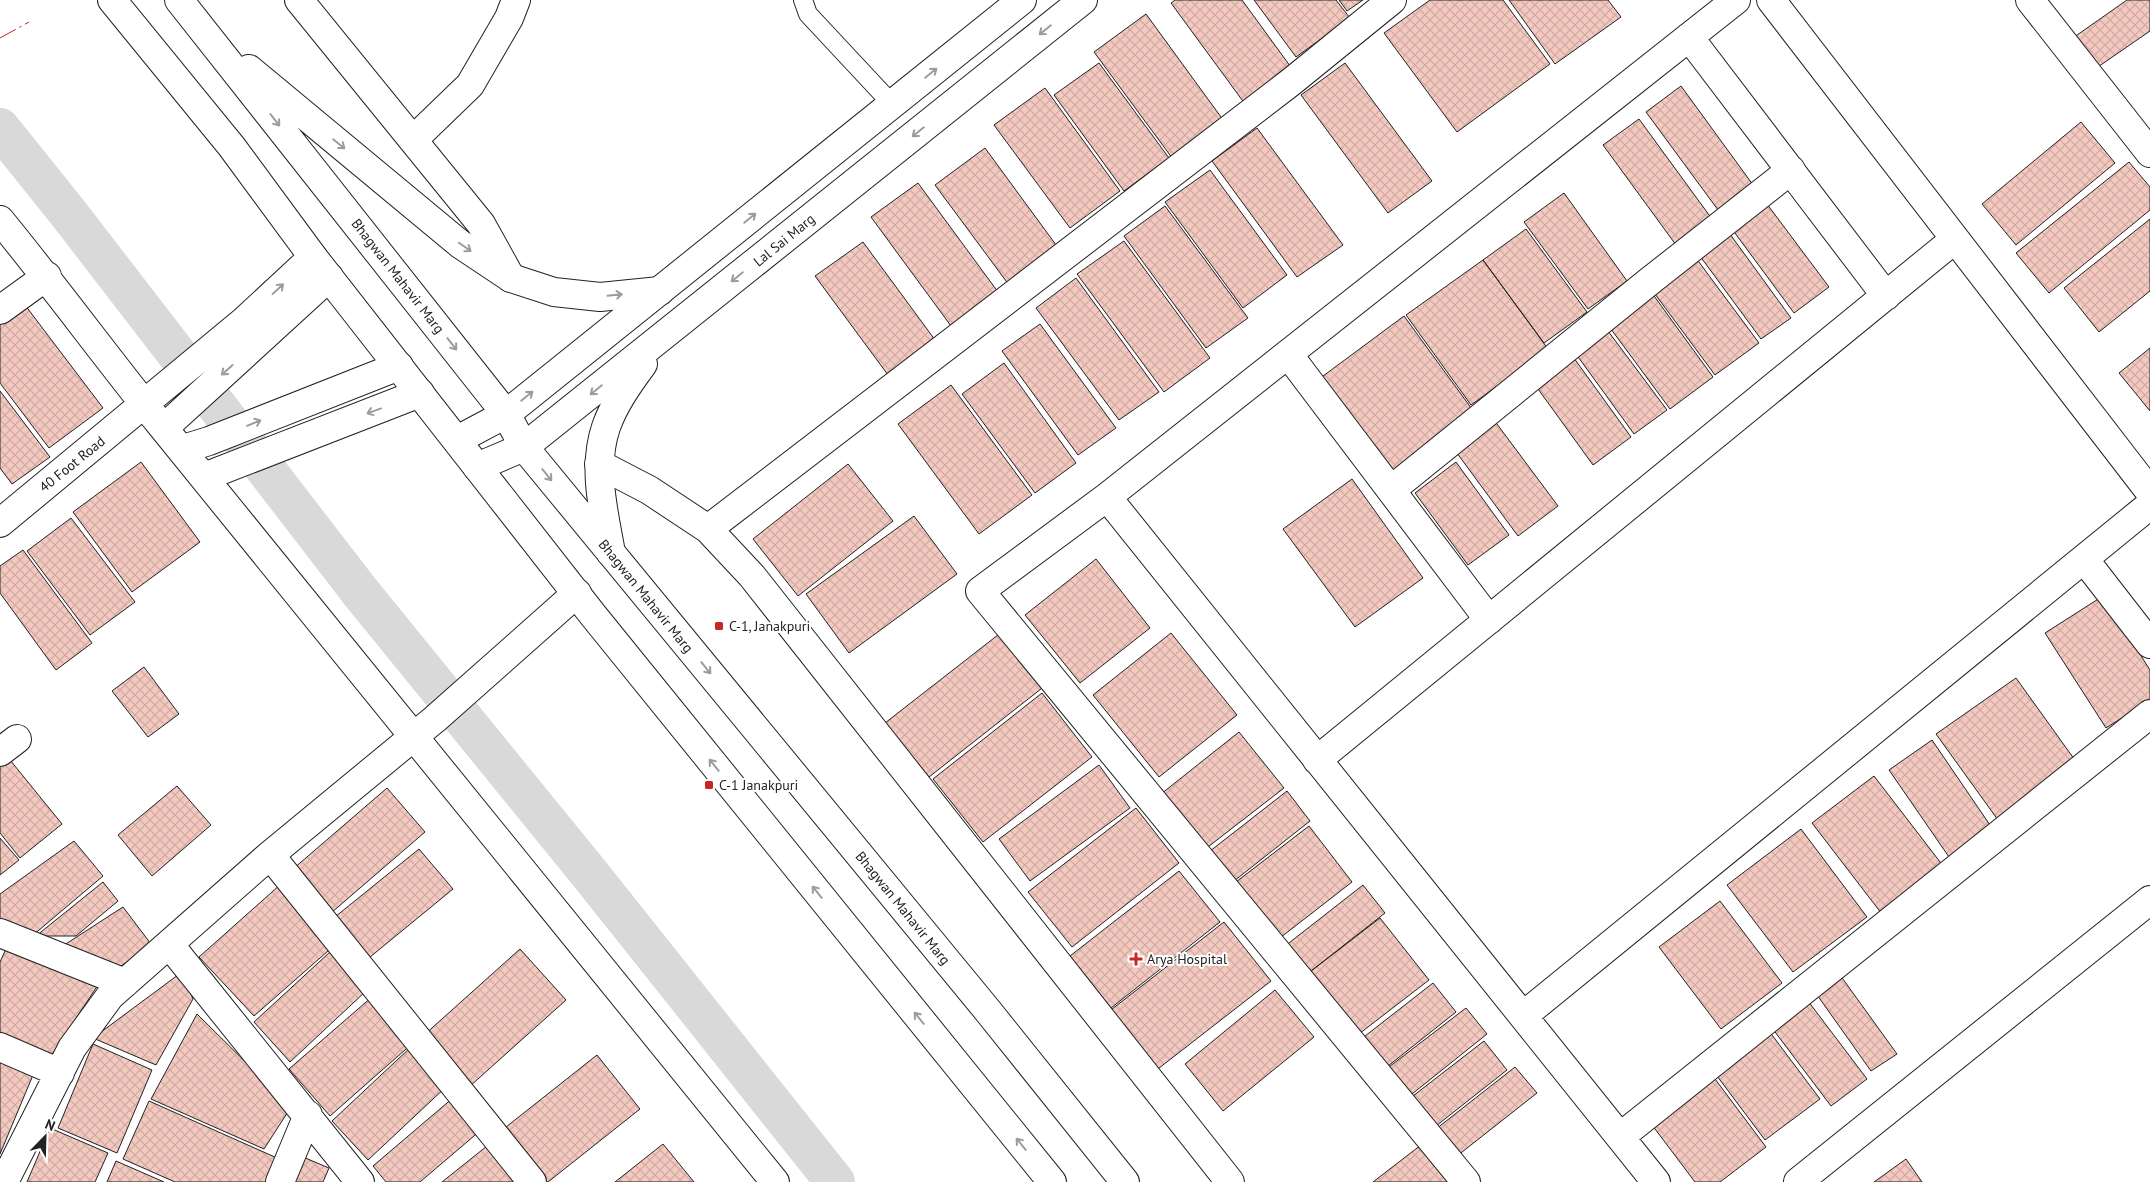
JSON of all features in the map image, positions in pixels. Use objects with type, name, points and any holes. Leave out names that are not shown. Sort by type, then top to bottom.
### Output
[{"type":"street","points":[[112,0],[232,147],[321,267],[599,622],[1052,1182]]},
{"type":"street","name":"Bhagwan Mahavir Marg","points":[[180,0],[506,414],[524,447],[988,1011],[1125,1182]]},
{"type":"street","points":[[299,0],[481,224],[511,278]]},
{"type":"street","points":[[413,140],[470,85],[509,18],[516,0]]},
{"type":"street","points":[[457,440],[506,414],[1022,0]]},
{"type":"street","name":"Lal Sai Marg","points":[[477,468],[524,447],[1083,0]]},
{"type":"street","points":[[708,529],[1290,82],[1392,0]]},
{"type":"street","points":[[1466,1182],[980,592],[1107,497],[1736,0]]},
{"type":"street","points":[[1772,0],[2150,492]]},
{"type":"street","points":[[2030,0],[2150,153]]},
{"type":"street","points":[[207,35],[460,244],[511,278],[554,292],[600,297],[660,291]]},
{"type":"street","points":[[1689,37],[1886,296]]},
{"type":"street","points":[[1391,490],[1651,280],[1791,170]]},
{"type":"street","points":[[0,220],[174,419],[182,449],[217,473],[425,727],[775,1182]]},
{"type":"street","points":[[1317,760],[1955,239]]},
{"type":"street","points":[[174,419],[254,329],[321,267]]},
{"type":"street","points":[[0,310],[47,276]]},
{"type":"street","name":"40 Foot Road","points":[[0,523],[155,396],[254,329]]},
{"type":"street","points":[[611,554],[601,501],[599,464],[606,428],[624,390],[661,338]]},
{"type":"street","points":[[1288,354],[1489,620]]},
{"type":"street","points":[[182,449],[209,441],[399,366]]},
{"type":"street","points":[[217,473],[324,429],[420,394]]},
{"type":"street","points":[[599,464],[649,490],[708,529],[752,576],[1230,1182]]},
{"type":"street","points":[[1107,497],[1656,1182]]},
{"type":"street","points":[[1522,1016],[2150,505]]},
{"type":"street","points":[[2084,559],[2150,644]]},
{"type":"street","points":[[4,1182],[72,1048],[110,996],[270,854],[425,727],[577,593]]},
{"type":"street","points":[[1620,1138],[2150,714]]},
{"type":"street","points":[[270,854],[532,1182]]},
{"type":"street","points":[[1798,1182],[2150,900]]},
{"type":"street","points":[[0,933],[124,983]]},
{"type":"street","points":[[169,944],[360,1182]]},
{"type":"street","points":[[0,1048],[60,1073]]},
{"type":"street","points":[[280,1182],[308,1115]]},
{"type":"lane","points":[[803,0],[808,14],[892,104]]},
{"type":"building","points":[[1175,0],[1242,0],[1293,70],[1245,104],[1171,3]]},
{"type":"building","points":[[1254,0],[1336,0],[1350,18],[1296,57]]},
{"type":"building","points":[[1339,0],[1363,0],[1347,11]]},
{"type":"building","points":[[1430,0],[1503,0],[1550,64],[1457,132],[1384,33]]},
{"type":"building","points":[[1509,0],[1608,0],[1621,17],[1555,64]]},
{"type":"building","points":[[2127,0],[2150,0],[2150,31],[2092,71],[2070,40]]},
{"type":"building","points":[[1146,14],[1229,128],[1178,166],[1094,52]]},
{"type":"building","points":[[1099,63],[1169,158],[1124,191],[1054,95]]},
{"type":"building","points":[[1345,63],[1432,181],[1388,213],[1301,95]]},
{"type":"building","points":[[1681,86],[1756,189],[1721,214],[1646,112]]},
{"type":"building","points":[[1045,88],[1120,191],[1070,228],[994,125]]},
{"type":"building","points":[[1639,119],[1712,219],[1676,245],[1603,145]]},
{"type":"building","points":[[2081,122],[2115,163],[2016,245],[1982,204]]},
{"type":"building","points":[[1257,128],[1343,245],[1297,277],[1212,161]]},
{"type":"building","points":[[985,148],[1059,249],[1009,285],[935,185]]},
{"type":"building","points":[[2129,162],[2150,187],[2150,210],[2049,293],[2016,253]]},
{"type":"building","points":[[1210,170],[1287,275],[1243,308],[1165,202]]},
{"type":"building","points":[[918,183],[998,292],[951,326],[871,217]]},
{"type":"building","points":[[1564,193],[1627,281],[1588,309],[1524,222]]},
{"type":"building","points":[[1764,200],[1829,287],[1794,313],[1729,225]]},
{"type":"building","points":[[1165,206],[1248,318],[1206,348],[1124,236]]},
{"type":"building","points":[[2150,219],[2150,291],[2099,332],[2064,288]]},
{"type":"building","points":[[1526,229],[1587,312],[1544,343],[1483,260]]},
{"type":"building","points":[[1727,230],[1791,318],[1761,339],[1697,252]]},
{"type":"building","points":[[1124,241],[1210,358],[1164,392],[1077,274]]},
{"type":"building","points":[[863,242],[938,344],[891,379],[815,276]]},
{"type":"building","points":[[1693,254],[1759,343],[1715,375],[1649,286]]},
{"type":"building","points":[[1483,260],[1548,349],[1471,405],[1406,315]]},
{"type":"building","points":[[1076,278],[1159,392],[1119,420],[1036,308]]},
{"type":"building","points":[[1649,289],[1713,377],[1670,409],[1605,321]]},
{"type":"building","points":[[25,305],[103,408],[49,448],[0,383],[0,323]]},
{"type":"building","points":[[1404,316],[1477,416],[1387,481],[1315,382]]},
{"type":"building","points":[[1040,324],[1116,428],[1078,455],[1002,351]]},
{"type":"building","points":[[1608,331],[1667,410],[1634,434],[1576,354]]},
{"type":"building","points":[[2150,348],[2150,411],[2119,373]]},
{"type":"building","points":[[1571,354],[1631,437],[1593,465],[1533,382]]},
{"type":"building","points":[[1004,363],[1076,463],[1035,493],[962,394]]},
{"type":"building","points":[[951,385],[1032,495],[979,534],[898,424]]},
{"type":"building","points":[[0,391],[50,457],[12,484],[0,468]]},
{"type":"building","points":[[1491,416],[1558,506],[1518,536],[1451,445]]},
{"type":"building","points":[[141,462],[200,542],[132,592],[73,512]]},
{"type":"building","points":[[1456,462],[1509,535],[1468,565],[1415,493]]},
{"type":"building","points":[[848,464],[893,521],[798,596],[753,539]]},
{"type":"building","points":[[1352,479],[1423,578],[1355,627],[1283,529]]},
{"type":"building","points":[[914,516],[957,574],[849,653],[806,594]]},
{"type":"building","points":[[71,518],[135,602],[90,635],[27,551]]},
{"type":"building","points":[[23,550],[92,643],[56,670],[0,593],[0,566]]},
{"type":"building","points":[[1096,559],[1150,628],[1080,683],[1025,615]]},
{"type":"building","points":[[2103,596],[2150,670],[2150,700],[2106,728],[2045,633]]},
{"type":"building","points":[[1003,631],[1046,685],[929,777],[885,723]]},
{"type":"building","points":[[1171,633],[1237,715],[1159,777],[1093,695]]},
{"type":"building","points":[[144,667],[179,714],[148,737],[112,691]]},
{"type":"building","points":[[2016,678],[2077,763],[1998,820],[1936,734]]},
{"type":"building","points":[[1042,693],[1092,757],[983,842],[933,779]]},
{"type":"building","points":[[1239,732],[1284,788],[1204,850],[1161,794]]},
{"type":"building","points":[[1932,740],[1992,828],[1949,857],[1889,770]]},
{"type":"building","points":[[6,755],[62,824],[20,858],[0,833],[0,760]]},
{"type":"building","points":[[1099,765],[1130,808],[1030,881],[999,839]]},
{"type":"building","points":[[1874,776],[1947,871],[1885,918],[1812,823]]},
{"type":"building","points":[[177,786],[211,825],[152,876],[118,835]]},
{"type":"building","points":[[387,788],[425,832],[331,913],[293,869]]},
{"type":"building","points":[[1287,791],[1310,821],[1229,885],[1205,855]]},
{"type":"building","points":[[1136,808],[1179,863],[1072,947],[1028,892]]},
{"type":"building","points":[[1309,826],[1352,882],[1276,941],[1232,885]]},
{"type":"building","points":[[1801,829],[1867,917],[1793,972],[1727,885]]},
{"type":"building","points":[[0,838],[19,860],[0,875]]},
{"type":"building","points":[[74,841],[103,876],[32,936],[0,924],[0,894]]},
{"type":"building","points":[[419,849],[453,889],[364,962],[330,921]]},
{"type":"building","points":[[1179,871],[1220,922],[1111,1008],[1070,956]]},
{"type":"building","points":[[103,882],[118,901],[76,936],[36,936]]},
{"type":"building","points":[[281,884],[336,944],[254,1016],[199,957]]},
{"type":"building","points":[[1363,885],[1385,913],[1302,978],[1280,950]]},
{"type":"building","points":[[1720,901],[1782,983],[1721,1029],[1659,947]]},
{"type":"building","points":[[123,907],[151,944],[113,972],[58,949]]},
{"type":"building","points":[[1380,918],[1429,980],[1355,1037],[1306,975]]},
{"type":"building","points":[[1224,922],[1271,981],[1154,1072],[1107,1013]]},
{"type":"building","points":[[10,940],[102,979],[49,1059],[0,1037],[0,962]]},
{"type":"building","points":[[520,949],[566,1000],[469,1087],[423,1036]]},
{"type":"building","points":[[330,952],[366,991],[290,1062],[254,1022]]},
{"type":"building","points":[[182,972],[193,999],[156,1065],[93,1038]]},
{"type":"building","points":[[1840,975],[1897,1054],[1871,1071],[1815,992]]},
{"type":"building","points":[[1433,983],[1456,1012],[1383,1070],[1360,1040]]},
{"type":"building","points":[[1275,990],[1314,1037],[1223,1111],[1185,1064]]},
{"type":"building","points":[[373,996],[414,1042],[330,1116],[289,1069]]},
{"type":"building","points":[[1805,997],[1867,1079],[1831,1106],[1769,1024]]},
{"type":"building","points":[[1466,1008],[1487,1034],[1407,1098],[1385,1070]]},
{"type":"building","points":[[197,1014],[291,1107],[264,1149],[151,1099]]},
{"type":"building","points":[[1769,1031],[1820,1099],[1765,1140],[1714,1072]]},
{"type":"building","points":[[1484,1041],[1507,1070],[1436,1126],[1413,1096]]},
{"type":"building","points":[[93,1044],[152,1070],[117,1153],[58,1128]]},
{"type":"building","points":[[412,1046],[448,1085],[368,1160],[332,1121]]},
{"type":"building","points":[[597,1055],[640,1109],[548,1182],[542,1182],[501,1131]]},
{"type":"building","points":[[1,1061],[33,1075],[0,1154],[0,1064]]},
{"type":"building","points":[[1515,1067],[1537,1093],[1457,1156],[1436,1129]]},
{"type":"building","points":[[1712,1075],[1766,1147],[1720,1182],[1695,1182],[1649,1121]]},
{"type":"building","points":[[454,1097],[481,1130],[420,1182],[386,1182],[373,1166]]},
{"type":"building","points":[[149,1101],[277,1158],[266,1182],[175,1182],[123,1159]]},
{"type":"building","points":[[50,1128],[108,1153],[95,1182],[27,1182]]},
{"type":"building","points":[[492,1142],[525,1182],[442,1182]]},
{"type":"building","points":[[663,1144],[694,1182],[615,1182]]},
{"type":"building","points":[[1421,1145],[1450,1182],[1373,1182]]},
{"type":"building","points":[[303,1157],[329,1168],[323,1182],[292,1182]]},
{"type":"building","points":[[1906,1159],[1922,1182],[1874,1182]]},
{"type":"building","points":[[116,1161],[164,1182],[107,1182]]},
{"type":"waterway","points":[[0,128],[69,214],[361,593],[589,873],[835,1182]]},
{"type":"power","points":[[0,38],[29,22]]},
{"type":"place","name":"C-1, Janakpuri","points":[[719,626]]},
{"type":"place","name":"C-1 Janakpuri","points":[[709,785]]},
{"type":"place","name":"Arya Hospital","points":[[1136,959]]}]
